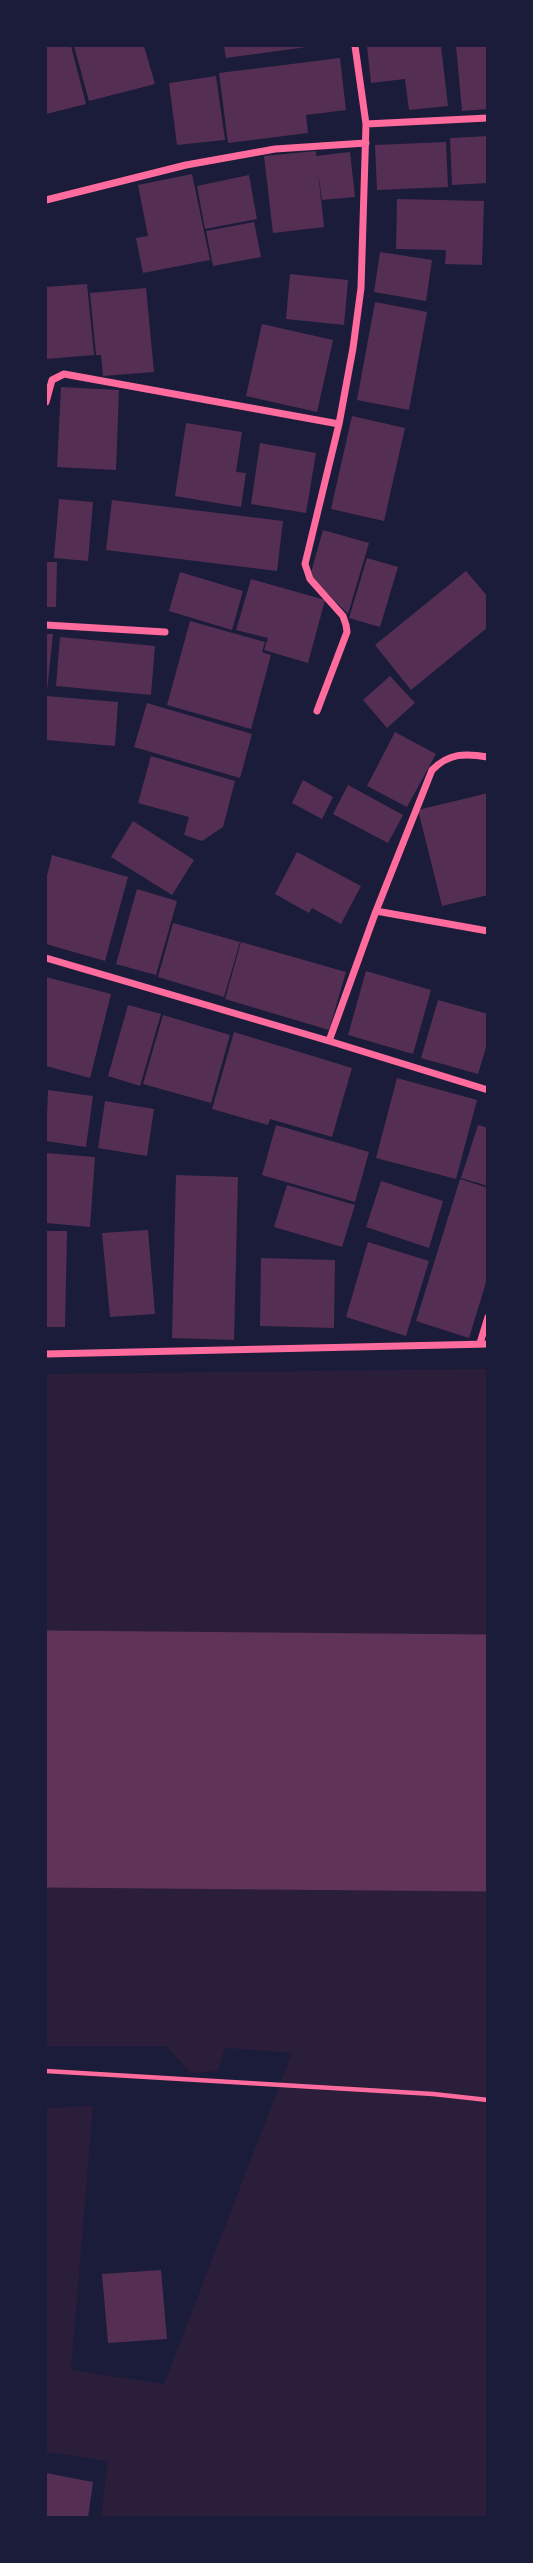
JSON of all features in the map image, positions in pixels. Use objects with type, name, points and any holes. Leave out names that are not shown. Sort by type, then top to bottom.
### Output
[{"type":"street","points":[[317,711],[347,632],[343,616],[310,579],[305,564],[339,424],[361,288],[366,124],[355,46]]},
{"type":"street","points":[[366,124],[488,118]]},
{"type":"street","points":[[46,200],[186,165],[275,149],[366,143]]},
{"type":"street","points":[[46,402],[52,380],[64,374],[339,424]]},
{"type":"street","points":[[46,625],[164,632]]},
{"type":"street","points":[[329,1041],[376,911],[432,770],[440,762],[454,755],[466,753],[488,757]]},
{"type":"street","points":[[376,911],[488,932]]},
{"type":"street","points":[[46,958],[488,1090]]},
{"type":"street","points":[[46,1354],[484,1344],[488,1317]]},
{"type":"path","points":[[46,2071],[433,2094],[488,2100]]},
{"type":"shaded area","points":[[487,1369],[487,1695],[46,1691],[46,1374]]},
{"type":"shaded area","points":[[46,1825],[487,1829],[487,2517],[101,2517],[108,2461],[46,2452],[46,2108],[93,2106],[71,2370],[164,2384],[292,2053],[225,2048],[218,2071],[191,2073],[166,2046],[46,2046]]},
{"type":"building","points":[[46,46],[71,46],[86,104],[46,114]]},
{"type":"building","points":[[74,46],[144,46],[155,84],[89,101]]},
{"type":"building","points":[[224,46],[307,46],[307,47],[226,58]]},
{"type":"building","points":[[367,46],[441,46],[448,106],[409,110],[405,79],[371,83]]},
{"type":"building","points":[[456,46],[488,46],[488,109],[462,111]]},
{"type":"building","points":[[340,58],[346,110],[306,115],[308,133],[228,143],[219,73]]},
{"type":"building","points":[[216,76],[225,140],[177,145],[169,83]]},
{"type":"building","points":[[488,136],[488,183],[452,185],[450,138]]},
{"type":"building","points":[[446,142],[448,187],[377,190],[375,145]]},
{"type":"building","points":[[316,151],[316,156],[350,152],[355,197],[322,200],[318,172],[324,227],[273,233],[264,156]]},
{"type":"building","points":[[192,174],[210,260],[143,273],[136,238],[148,236],[138,185]]},
{"type":"building","points":[[249,175],[257,219],[205,229],[197,186]]},
{"type":"building","points":[[397,199],[484,201],[482,265],[445,264],[446,250],[396,249]]},
{"type":"building","points":[[254,222],[261,257],[213,266],[206,231]]},
{"type":"building","points":[[380,252],[432,260],[426,301],[374,292]]},
{"type":"building","points":[[290,274],[348,280],[344,325],[286,319]]},
{"type":"building","points":[[87,284],[94,355],[46,359],[46,287]]},
{"type":"building","points":[[146,288],[154,372],[103,376],[101,355],[96,355],[90,293]]},
{"type":"building","points":[[375,302],[427,312],[409,410],[357,400]]},
{"type":"building","points":[[262,324],[333,340],[317,412],[246,396]]},
{"type":"building","points":[[61,387],[119,390],[116,470],[57,467]]},
{"type":"building","points":[[352,416],[405,428],[384,521],[331,509]]},
{"type":"building","points":[[186,423],[242,432],[236,472],[246,473],[241,507],[175,496]]},
{"type":"building","points":[[260,443],[316,453],[306,513],[251,504]]},
{"type":"building","points":[[59,499],[93,502],[88,561],[54,558]]},
{"type":"building","points":[[112,500],[283,521],[277,571],[106,550]]},
{"type":"building","points":[[323,530],[369,543],[348,614],[310,576]]},
{"type":"building","points":[[367,558],[398,567],[380,627],[349,618]]},
{"type":"building","points":[[46,562],[57,562],[56,607],[46,607]]},
{"type":"building","points":[[466,571],[488,597],[488,627],[411,690],[375,645]]},
{"type":"building","points":[[180,572],[243,591],[232,630],[169,611]]},
{"type":"building","points":[[251,579],[325,600],[308,663],[264,650],[268,638],[236,630]]},
{"type":"building","points":[[190,621],[265,642],[262,652],[271,655],[251,729],[167,705]]},
{"type":"building","points":[[46,634],[53,634],[47,691],[46,691]]},
{"type":"building","points":[[60,637],[155,646],[151,695],[56,686]]},
{"type":"building","points":[[390,676],[415,703],[387,728],[363,700]]},
{"type":"building","points":[[46,696],[118,702],[115,746],[46,740]]},
{"type":"building","points":[[147,703],[252,734],[240,778],[134,747]]},
{"type":"building","points":[[395,732],[436,754],[407,807],[367,786]]},
{"type":"building","points":[[151,756],[235,781],[223,827],[202,841],[184,835],[189,817],[138,803]]},
{"type":"building","points":[[303,780],[333,797],[322,819],[292,803]]},
{"type":"building","points":[[348,785],[403,815],[388,843],[333,814]]},
{"type":"building","points":[[488,793],[488,895],[442,906],[418,810]]},
{"type":"building","points":[[133,821],[194,860],[172,895],[111,857]]},
{"type":"building","points":[[297,852],[361,886],[341,924],[312,908],[309,913],[275,894]]},
{"type":"building","points":[[52,855],[128,877],[105,961],[46,944],[46,880]]},
{"type":"building","points":[[137,889],[177,901],[156,975],[116,964]]},
{"type":"building","points":[[173,923],[240,942],[224,997],[158,977]]},
{"type":"building","points":[[241,942],[346,972],[329,1030],[225,999]]},
{"type":"building","points":[[366,971],[431,990],[413,1054],[348,1035]]},
{"type":"building","points":[[46,977],[111,994],[90,1078],[46,1066]]},
{"type":"building","points":[[438,1000],[488,1014],[488,1041],[478,1074],[421,1058]]},
{"type":"building","points":[[128,1005],[161,1014],[140,1086],[108,1076]]},
{"type":"building","points":[[163,1015],[230,1035],[211,1103],[143,1084]]},
{"type":"building","points":[[234,1032],[352,1068],[332,1137],[270,1119],[268,1125],[212,1109]]},
{"type":"building","points":[[397,1078],[477,1100],[456,1179],[376,1158]]},
{"type":"building","points":[[48,1090],[93,1096],[86,1147],[46,1141]]},
{"type":"building","points":[[105,1101],[154,1109],[147,1156],[98,1148]]},
{"type":"building","points":[[276,1125],[369,1152],[355,1202],[262,1175]]},
{"type":"building","points":[[478,1125],[488,1128],[488,1186],[461,1178]]},
{"type":"building","points":[[46,1153],[95,1157],[90,1227],[46,1223]]},
{"type":"building","points":[[176,1175],[238,1177],[234,1340],[172,1338]]},
{"type":"building","points":[[460,1179],[488,1188],[488,1276],[469,1338],[416,1321]]},
{"type":"building","points":[[381,1181],[443,1201],[429,1248],[366,1227]]},
{"type":"building","points":[[287,1185],[355,1205],[342,1247],[274,1227]]},
{"type":"building","points":[[148,1230],[155,1314],[110,1317],[102,1233]]},
{"type":"building","points":[[46,1231],[67,1231],[65,1327],[46,1327]]},
{"type":"building","points":[[368,1242],[429,1261],[406,1336],[346,1317]]},
{"type":"building","points":[[261,1258],[335,1260],[334,1328],[260,1326]]},
{"type":"building","points":[[161,2270],[167,2339],[108,2343],[102,2274]]},
{"type":"building","points":[[46,2473],[93,2482],[88,2518],[46,2518]]},
{"type":"runway","points":[[46,1759],[488,1763]]}]
